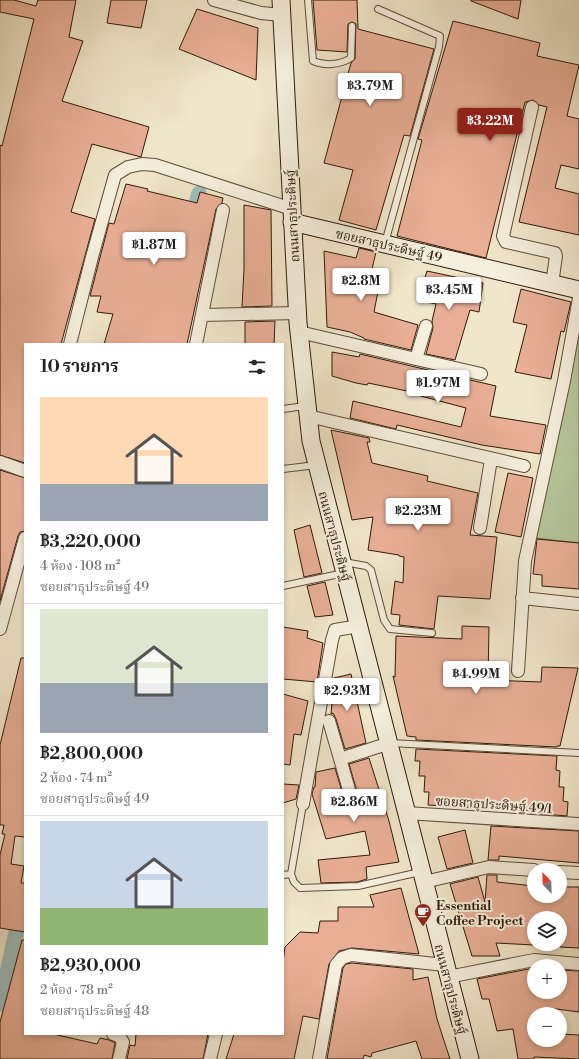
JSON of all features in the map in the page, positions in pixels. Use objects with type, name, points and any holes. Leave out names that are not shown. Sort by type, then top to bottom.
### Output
[{"type":"main road","name":"ถนนสาธุประดิษฐ์","points":[[282,8],[299,332],[307,411],[316,465],[390,743],[406,813],[470,1059]]},
{"type":"main road","name":"ซอยสาธุประดิษฐ์ 49","points":[[292,216],[385,243],[579,290]]},
{"type":"street","points":[[214,0],[253,12],[282,8]]},
{"type":"street","points":[[532,107],[504,236],[506,242],[555,252],[556,256],[552,284]]},
{"type":"street","points":[[70,343],[115,175],[128,167],[142,164],[155,166],[292,216]]},
{"type":"street","points":[[196,343],[222,210]]},
{"type":"street","points":[[518,671],[525,561],[532,521],[564,381],[579,298]]},
{"type":"street","points":[[202,315],[298,313]]},
{"type":"street","points":[[416,359],[426,326]]},
{"type":"street","points":[[299,332],[481,374]]},
{"type":"street","points":[[307,411],[491,459],[524,466]]},
{"type":"street","points":[[480,528],[491,459]]},
{"type":"street","points":[[0,462],[24,471]]},
{"type":"street","points":[[0,629],[24,542]]},
{"type":"street","points":[[522,598],[579,604]]},
{"type":"street","points":[[303,804],[335,630],[359,626]]},
{"type":"street","points":[[329,721],[352,800]]},
{"type":"street","points":[[340,760],[390,743]]},
{"type":"street","name":"ซอยสาธุประดิษฐ์ 49/1","points":[[406,813],[579,824]]},
{"type":"street","points":[[423,877],[489,867],[527,870]]},
{"type":"street","points":[[567,872],[579,873]]},
{"type":"street","points":[[319,1059],[336,965],[342,958],[351,956],[447,971],[534,960],[579,964]]},
{"type":"street","points":[[116,1035],[123,1042],[119,1059]]},
{"type":"street","points":[[210,1059],[216,1035]]},
{"type":"lane","points":[[308,0],[312,61],[320,64],[344,63],[351,58],[352,26]]},
{"type":"lane","points":[[378,10],[440,36],[439,47],[385,243]]},
{"type":"lane","points":[[284,409],[307,411]]},
{"type":"lane","points":[[284,469],[316,465]]},
{"type":"lane","points":[[284,586],[344,567],[366,566],[370,570],[384,620],[390,629],[432,633]]},
{"type":"lane","points":[[390,743],[579,753]]},
{"type":"lane","points":[[303,804],[291,874],[294,882],[300,888],[358,886],[423,877]]},
{"type":"lane","points":[[284,875],[291,874]]},
{"type":"green space","points":[[579,324],[579,543],[535,538]]},
{"type":"building","points":[[0,0],[14,0],[36,6],[38,0],[76,0],[69,37],[83,41],[62,101],[149,127],[141,157],[92,144],[71,212],[95,219],[61,343],[24,343],[24,463],[0,455],[0,145],[2,146],[34,19],[0,12]]},
{"type":"building","points":[[111,0],[147,0],[141,28],[107,23]]},
{"type":"building","points":[[313,0],[357,0],[358,29],[434,49],[410,136],[404,135],[376,230],[339,220],[353,170],[324,163],[351,63],[355,59],[356,24],[352,22],[348,24],[347,52],[317,50]]},
{"type":"building","points":[[521,0],[518,19],[471,1]]},
{"type":"building","points":[[197,9],[258,28],[256,80],[179,49]]},
{"type":"building","points":[[453,21],[540,43],[537,56],[579,65],[567,116],[579,119],[579,169],[561,165],[555,188],[579,194],[579,235],[519,222],[547,107],[539,105],[533,100],[525,102],[486,258],[397,236],[422,140],[418,139]]},
{"type":"building","points":[[126,184],[148,189],[147,191],[197,203],[200,192],[223,198],[222,203],[216,209],[187,343],[104,343],[113,314],[97,312],[101,296],[90,296],[109,223],[114,224]]},
{"type":"building","points":[[244,205],[271,210],[272,306],[242,307],[244,269]]},
{"type":"building","points":[[359,248],[376,252],[370,278],[380,281],[374,312],[418,325],[411,350],[364,339],[350,332],[327,327],[324,251],[356,258]]},
{"type":"building","points":[[427,271],[483,283],[479,312],[470,310],[455,360],[426,354],[433,328],[432,321],[436,304],[418,300]]},
{"type":"building","points":[[521,289],[571,302],[564,332],[561,331],[551,379],[515,372],[527,325],[513,322]]},
{"type":"building","points":[[275,321],[274,343],[245,343],[245,322]]},
{"type":"building","points":[[332,352],[359,357],[360,354],[496,386],[490,416],[546,425],[540,454],[482,445],[397,425],[396,429],[350,418],[353,401],[461,427],[466,408],[417,395],[417,393],[368,383],[367,385],[356,383],[332,376]]},
{"type":"building","points":[[331,430],[369,438],[370,442],[367,442],[372,463],[428,476],[427,481],[478,493],[470,535],[497,537],[490,599],[438,596],[434,629],[399,625],[400,615],[391,614],[395,581],[403,583],[404,557],[368,550],[373,517],[352,520]]},
{"type":"building","points":[[0,470],[24,478],[24,531],[20,532],[18,536],[0,601]]},
{"type":"building","points":[[508,473],[533,478],[521,537],[495,532]]},
{"type":"building","points":[[310,525],[322,573],[304,577],[294,530]]},
{"type":"building","points":[[537,539],[579,543],[579,589],[542,586],[542,575],[533,574]]},
{"type":"building","points":[[325,582],[333,615],[315,617],[307,586]]},
{"type":"building","points":[[462,626],[489,627],[488,680],[541,682],[542,667],[578,668],[560,746],[416,740],[416,737],[407,736],[393,676],[395,677],[396,636],[462,639]]},
{"type":"building","points":[[284,627],[308,631],[307,638],[323,643],[317,682],[284,679]]},
{"type":"building","points":[[21,658],[24,658],[24,837],[15,836],[11,864],[24,866],[21,883],[24,883],[24,932],[0,928],[0,855],[5,834],[2,834],[4,825],[0,825],[0,745]]},
{"type":"building","points":[[351,674],[366,743],[345,749],[336,719],[333,713],[331,714],[334,678]]},
{"type":"building","points":[[284,694],[308,701],[301,735],[294,734],[290,765],[284,764]]},
{"type":"building","points":[[416,749],[557,756],[556,770],[560,771],[559,787],[564,787],[563,801],[568,802],[567,816],[530,813],[538,811],[428,805],[429,792],[424,792],[425,776],[419,776],[420,761],[415,761]]},
{"type":"building","points":[[369,758],[389,821],[399,862],[366,867],[367,879],[357,882],[321,883],[318,860],[370,855],[365,831],[326,839],[312,794],[315,787],[316,772],[335,768],[345,802],[347,806],[354,807],[358,805],[359,798],[349,764]]},
{"type":"building","points":[[284,784],[299,785],[296,799],[284,803]]},
{"type":"building","points":[[491,826],[579,831],[579,863],[499,856],[499,860],[488,860]]},
{"type":"building","points":[[465,830],[473,863],[447,869],[438,837]]},
{"type":"building","points":[[487,875],[497,875],[497,882],[527,885],[527,903],[567,903],[567,887],[579,887],[579,948],[567,947],[567,911],[527,911],[527,945],[496,943],[500,956],[472,956],[450,884],[478,877],[485,902]]},
{"type":"building","points":[[401,888],[419,954],[352,948],[339,951],[329,964],[319,1019],[303,1016],[294,1059],[226,1059],[234,1035],[284,1035],[285,947],[300,932],[318,933],[320,921],[338,921],[338,907],[374,907],[370,895]]},
{"type":"building","points":[[22,940],[24,940],[24,1035],[57,1035],[97,1044],[100,1038],[109,1040],[115,1043],[112,1059],[0,1059],[0,1022]]},
{"type":"building","points":[[352,963],[413,969],[413,980],[428,977],[437,1019],[450,1059],[422,1059],[416,1041],[372,1053],[371,1057],[364,1055],[363,1059],[327,1059],[343,968],[346,964]]},
{"type":"building","points":[[527,969],[527,999],[567,999],[567,970],[579,971],[579,1012],[567,1010],[567,1007],[527,1007],[527,1047],[567,1047],[567,1034],[579,1035],[579,1059],[534,1057],[534,1059],[518,1059],[513,1029],[497,1031],[489,999],[482,999],[477,979]]},
{"type":"building","points":[[136,1035],[208,1035],[203,1059],[127,1059],[130,1045],[135,1046]]},
{"type":"waterway","points":[[191,223],[199,193]]},
{"type":"waterway","points":[[0,1004],[24,896]]},
{"type":"place","name":"Essential Coffee Project","points":[[423,927]]}]
